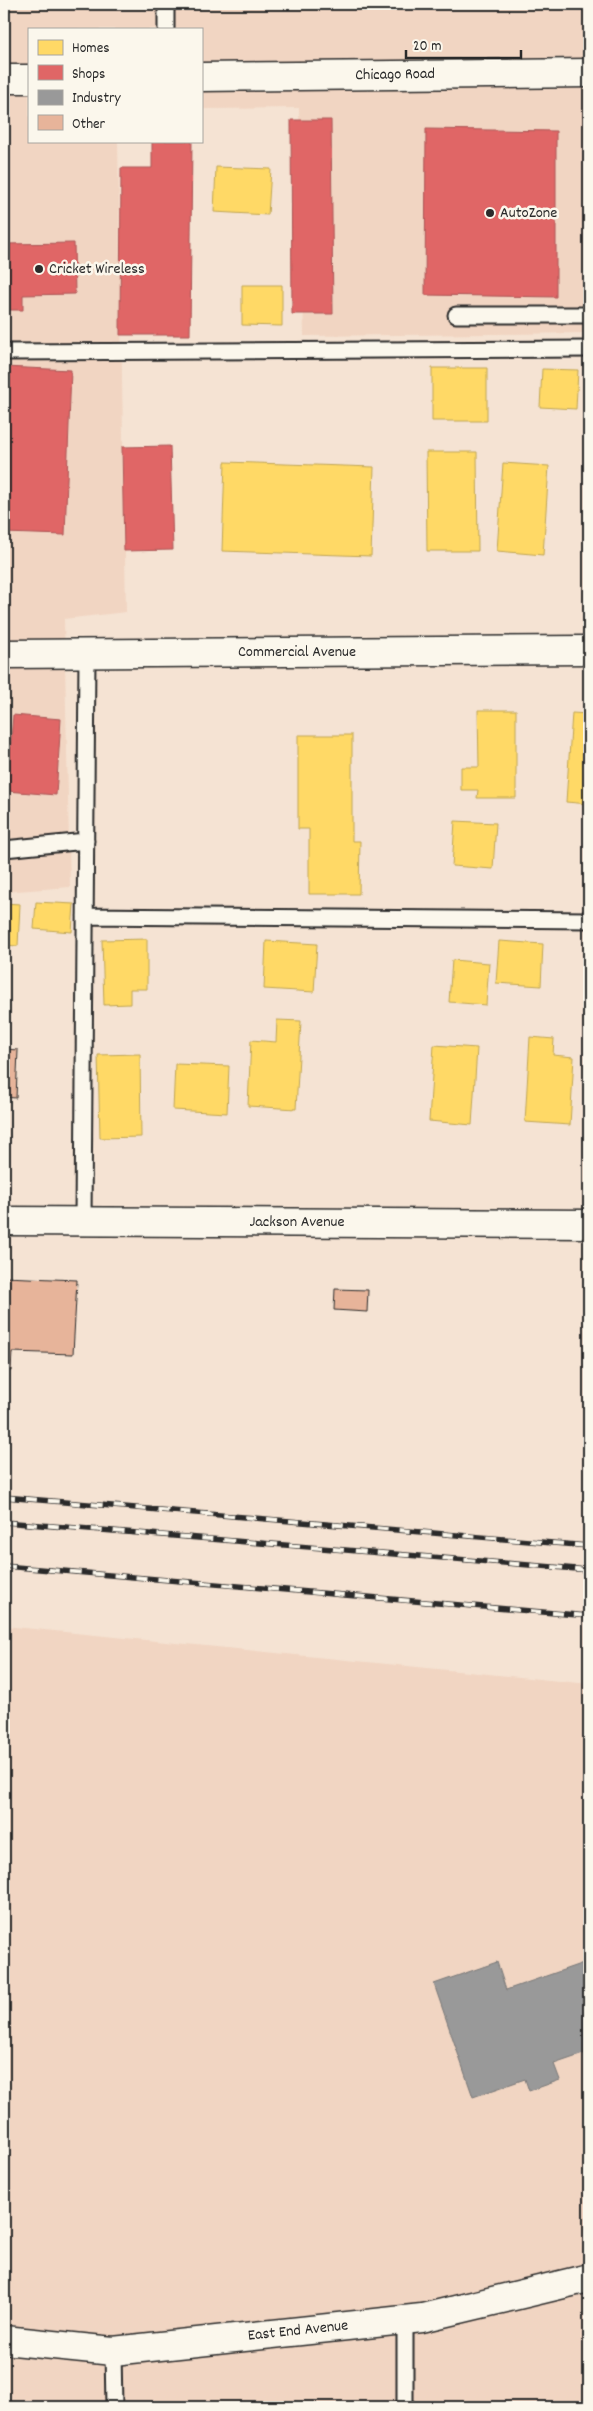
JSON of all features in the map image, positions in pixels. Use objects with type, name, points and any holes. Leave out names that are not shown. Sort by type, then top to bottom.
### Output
[{"type":"street","name":"Chicago Road","points":[[202,77],[589,73]]},
{"type":"street","points":[[4,79],[28,79]]},
{"type":"street","name":"Commercial Avenue","points":[[4,654],[589,650]]},
{"type":"street","name":"Jackson Avenue","points":[[4,1221],[589,1224]]},
{"type":"street","name":"East End Avenue","points":[[4,2340],[113,2351],[422,2318],[589,2278]]},
{"type":"lane","points":[[166,4],[166,28]]},
{"type":"lane","points":[[456,315],[589,315]]},
{"type":"lane","points":[[4,352],[589,349]]},
{"type":"lane","points":[[83,1221],[88,654]]},
{"type":"lane","points":[[4,849],[86,841]]},
{"type":"lane","points":[[86,916],[589,920]]},
{"type":"lane","points":[[405,2320],[405,2407]]},
{"type":"lane","points":[[113,2351],[114,2407]]},
{"type":"shaded area","points":[[4,4],[589,4],[589,333],[304,336],[299,108],[202,109],[202,28],[28,28],[28,142],[118,142],[126,612],[64,619],[70,887],[4,892]]},
{"type":"shaded area","points":[[4,1626],[589,1684],[589,2407],[4,2407]]},
{"type":"building: Homes","points":[[216,167],[271,169],[268,215],[214,212]]},
{"type":"building: Homes","points":[[242,285],[282,285],[282,326],[242,325]]},
{"type":"building: Homes","points":[[432,368],[487,368],[487,421],[432,421]]},
{"type":"building: Homes","points":[[542,369],[578,370],[576,409],[540,407]]},
{"type":"building: Homes","points":[[426,452],[477,452],[478,551],[427,551]]},
{"type":"building: Homes","points":[[225,462],[374,467],[371,556],[222,551]]},
{"type":"building: Homes","points":[[503,463],[549,466],[543,555],[497,551]]},
{"type":"building: Homes","points":[[478,710],[516,710],[516,798],[477,798],[478,790],[461,790],[461,767],[479,767]]},
{"type":"building: Homes","points":[[572,713],[589,714],[589,804],[566,802]]},
{"type":"building: Homes","points":[[298,735],[352,735],[352,841],[360,841],[359,894],[309,894],[309,829],[298,829]]},
{"type":"building: Homes","points":[[455,821],[496,823],[493,869],[452,866]]},
{"type":"building: Homes","points":[[36,902],[74,904],[72,932],[34,929]]},
{"type":"building: Homes","points":[[4,903],[20,904],[18,946],[4,945]]},
{"type":"building: Homes","points":[[147,939],[147,989],[130,989],[130,1004],[104,1005],[102,940]]},
{"type":"building: Homes","points":[[266,941],[317,944],[314,992],[264,989]]},
{"type":"building: Homes","points":[[499,941],[543,944],[541,986],[496,983]]},
{"type":"building: Homes","points":[[452,960],[489,963],[486,1005],[449,1002]]},
{"type":"building: Homes","points":[[277,1020],[301,1021],[296,1109],[248,1106],[251,1040],[276,1042]]},
{"type":"building: Homes","points":[[530,1037],[554,1039],[553,1055],[574,1057],[570,1125],[525,1122]]},
{"type":"building: Homes","points":[[434,1045],[477,1048],[472,1125],[429,1121]]},
{"type":"building: Homes","points":[[140,1054],[141,1137],[100,1138],[98,1055]]},
{"type":"building: Homes","points":[[175,1064],[229,1066],[227,1113],[173,1110]]},
{"type":"building: Shops","points":[[291,120],[331,120],[333,314],[292,314]]},
{"type":"building: Shops","name":"AutoZone","points":[[426,129],[556,131],[556,297],[425,295]]},
{"type":"building: Shops","points":[[152,142],[192,142],[190,335],[120,335],[121,168],[152,168]]},
{"type":"building: Shops","name":"Cricket Wireless","points":[[74,243],[75,294],[23,295],[23,310],[4,310],[4,244]]},
{"type":"building: Shops","points":[[4,367],[71,370],[65,535],[4,533]]},
{"type":"building: Shops","points":[[170,446],[173,550],[124,551],[122,447]]},
{"type":"building: Shops","points":[[13,715],[61,719],[56,795],[7,791]]},
{"type":"building: Industry","points":[[589,1961],[589,2052],[554,2064],[560,2080],[529,2091],[525,2079],[473,2097],[434,1984],[497,1962],[506,1990]]},
{"type":"building: Other","points":[[4,1049],[18,1050],[16,1098],[4,1097]]},
{"type":"building: Other","points":[[4,1277],[77,1280],[73,1354],[12,1352],[11,1371],[4,1371]]},
{"type":"building: Other","points":[[335,1289],[368,1290],[367,1312],[334,1310]]},
{"type":"railway","points":[[4,1497],[589,1546]]},
{"type":"railway","points":[[4,1522],[589,1570]]},
{"type":"railway","points":[[4,1566],[589,1616]]},
{"type":"place","name":"AutoZone","points":[[490,213]]},
{"type":"place","name":"Cricket Wireless","points":[[39,269]]}]
